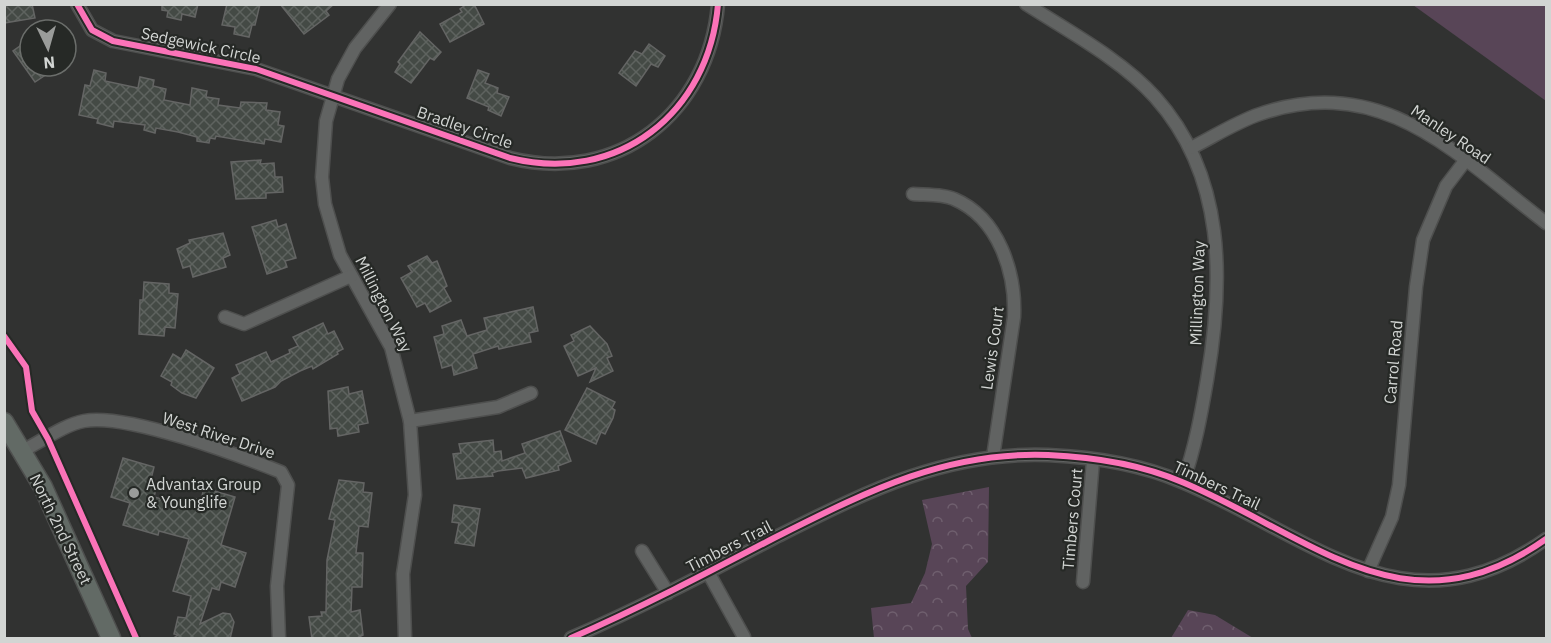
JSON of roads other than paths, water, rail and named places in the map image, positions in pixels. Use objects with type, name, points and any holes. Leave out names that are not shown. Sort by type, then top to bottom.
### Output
[{"type":"main road","name":"North 2nd Street","points":[[4,422],[43,487],[111,639]]},
{"type":"street","name":"Sedgewick Circle","points":[[77,4],[92,30],[113,41],[256,69],[334,95]]},
{"type":"street","name":"Bradley Circle","points":[[334,95],[510,158],[535,164],[566,165],[602,157],[638,142],[664,122],[686,97],[706,64],[716,28],[718,4]]},
{"type":"street","name":"Millington Way","points":[[1026,4],[1136,78],[1155,97],[1191,148],[1204,180],[1213,213],[1217,265],[1214,337],[1196,446],[1183,482]]},
{"type":"street","name":"Millington Way","points":[[387,6],[355,48],[338,79],[326,121],[322,177],[331,229],[351,276],[391,347],[410,421],[415,495],[403,574],[405,639]]},
{"type":"street","name":"Manley Road","points":[[1191,148],[1258,114],[1313,102],[1344,103],[1376,108],[1406,121],[1465,161],[1546,223]]},
{"type":"street","name":"Carrol Road","points":[[1368,571],[1392,517],[1399,485],[1416,287],[1423,240],[1446,186],[1465,161]]},
{"type":"street","name":"Lewis Court","points":[[913,194],[954,198],[979,215],[997,239],[1008,263],[1015,293],[1014,317],[993,457]]},
{"type":"street","points":[[225,317],[244,324],[351,276]]},
{"type":"street","points":[[410,421],[498,407],[531,393]]},
{"type":"street","name":"West River Drive","points":[[22,451],[71,426],[100,420],[188,440],[281,472],[288,485],[277,586],[279,639]]},
{"type":"street","name":"Timbers Trail","points":[[571,639],[668,593],[866,492],[931,468],[993,457],[1050,455],[1123,463],[1183,482],[1368,571],[1407,581],[1479,575],[1509,564],[1546,539]]},
{"type":"street","name":"Timbers Court","points":[[1083,582],[1093,460]]},
{"type":"street","points":[[642,551],[668,593]]},
{"type":"street","points":[[708,572],[744,637]]},
{"type":"place","name":"Advantax Group & Younglife","points":[[134,493]]}]
